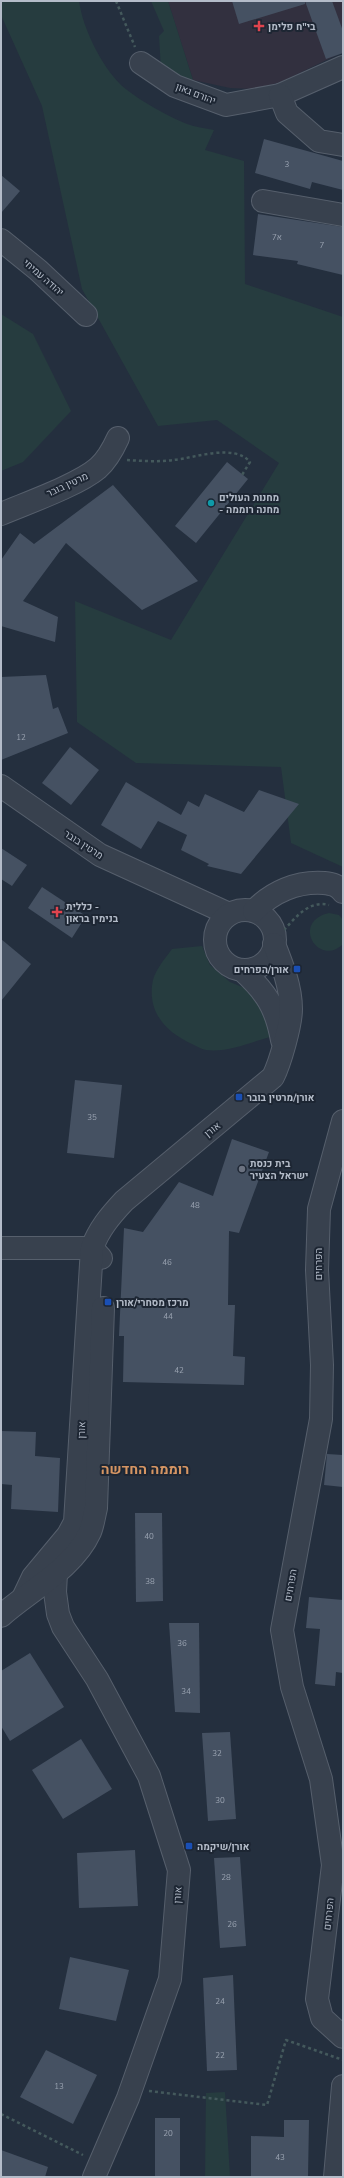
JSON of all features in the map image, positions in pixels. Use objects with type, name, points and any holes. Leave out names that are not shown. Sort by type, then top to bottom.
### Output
[{"type":"street","name":"יהורם גאון","points":[[141,63],[175,86],[226,105],[280,95],[343,67]]},
{"type":"street","points":[[280,95],[287,113],[319,141],[343,145]]},
{"type":"street","points":[[263,201],[343,215]]},
{"type":"street","name":"יהודה עמיחי","points":[[1,240],[38,270],[86,314]]},
{"type":"street","name":"מרטין בובר","points":[[1,514],[82,479],[98,469],[107,458],[118,438]]},
{"type":"street","name":"מרטין בובר","points":[[1,786],[100,855],[174,889],[224,920]]},
{"type":"street","points":[[254,912],[269,897],[300,883],[313,882],[336,885],[343,892]]},
{"type":"street","points":[[242,970],[252,969],[268,959],[274,938],[277,908],[290,888]]},
{"type":"street","points":[[274,938],[266,919],[254,912],[246,910],[224,920],[215,943],[220,957],[230,966],[242,970],[261,987],[274,1008],[283,1045]]},
{"type":"street","name":"אורן","points":[[24,1596],[40,1587],[81,1547],[91,1531],[96,1508],[98,1255],[96,1235],[104,1222],[124,1201],[273,1077],[283,1045],[291,1010],[284,970],[274,938]]},
{"type":"street","name":"הפרחים","points":[[343,1121],[319,1209],[317,1270],[322,1364],[321,1420],[282,1630],[292,1687],[321,1779],[333,1865],[317,1999],[322,2018],[343,2037]]},
{"type":"street","points":[[1,1248],[98,1255]]},
{"type":"street","name":"אורן","points":[[24,1596],[33,1577],[68,1535],[75,1522],[98,1255]]},
{"type":"street","name":"אורן","points":[[56,1573],[55,1592],[58,1614],[63,1626],[97,1679],[149,1776],[179,1870],[170,1979],[131,2089],[97,2170]]},
{"type":"street","points":[[1,1616],[24,1596]]},
{"type":"street","name":"אורן","points":[[24,1596],[38,1604],[63,1626]]},
{"type":"street","points":[[335,2177],[343,2086]]},
{"type":"path","points":[[116,1],[141,63]]},
{"type":"path","points":[[107,458],[174,460],[230,452],[245,456],[250,462],[242,475]]},
{"type":"path","points":[[274,938],[304,909],[323,904]]},
{"type":"path","points":[[131,2089],[267,2105],[286,2040],[343,2060]]},
{"type":"path","points":[[1,2114],[97,2170]]},
{"type":"shaded area","name":"בי\"ח פלימן","points":[[168,1],[343,1],[343,52],[281,82],[254,89],[230,88],[193,80]]},
{"type":"green space","points":[[1,1],[79,1],[84,23],[94,46],[100,57],[121,85],[152,107],[171,117],[190,125],[214,130],[205,150],[244,161],[245,284],[343,317],[343,867],[291,843],[281,767],[136,763],[77,722],[75,601],[171,640],[279,463],[217,420],[158,426],[82,289],[42,106],[1,15]]},
{"type":"green space","points":[[151,1],[168,1],[193,80],[169,75],[161,69],[159,36],[164,31]]},
{"type":"green space","points":[[1,314],[33,334],[71,411],[23,462],[1,471]]},
{"type":"green space","points":[[329,913],[339,915],[343,920],[343,944],[334,950],[325,951],[312,941],[310,933],[311,925],[317,918]]},
{"type":"green space","points":[[202,946],[210,965],[230,982],[247,989],[256,996],[274,1036],[223,1050],[206,1050],[183,1040],[162,1022],[157,1014],[152,996],[154,976],[172,949]]},
{"type":"green space","points":[[225,2092],[230,2177],[205,2177],[206,2093]]},
{"type":"building","points":[[232,1],[305,1],[305,4],[239,24]]},
{"type":"building","points":[[305,1],[332,1],[343,31],[343,53],[326,59]]},
{"type":"building","points":[[264,139],[343,161],[343,190],[312,182],[310,189],[255,173]]},
{"type":"building","points":[[1,175],[20,191],[1,213]]},
{"type":"building","points":[[258,214],[343,227],[343,275],[297,264],[298,261],[253,255]]},
{"type":"building","name":"מחנות העולים - מחנה רוממה","points":[[227,462],[248,479],[196,543],[175,526]]},
{"type":"building","points":[[113,485],[198,581],[142,610],[66,543],[23,601],[58,617],[55,642],[1,626],[1,560],[20,533],[34,544]]},
{"type":"building","points":[[46,675],[53,709],[58,707],[68,733],[1,760],[1,677]]},
{"type":"building","points":[[70,747],[99,770],[71,805],[42,783]]},
{"type":"building","points":[[126,782],[181,815],[188,801],[199,807],[205,794],[244,812],[259,790],[299,804],[241,874],[207,866],[209,864],[181,850],[187,835],[158,821],[141,849],[101,825]]},
{"type":"building","points":[[1,848],[27,865],[12,886],[1,879]]},
{"type":"building","name":"כללית - בנימין בראון","points":[[42,887],[86,916],[72,938],[28,908]]},
{"type":"building","points":[[1,939],[31,964],[1,1001]]},
{"type":"building","points":[[75,1080],[122,1085],[114,1158],[67,1153]]},
{"type":"building","points":[[232,1139],[269,1152],[239,1233],[229,1231],[228,1305],[235,1305],[233,1356],[245,1357],[244,1385],[123,1382],[124,1336],[119,1336],[124,1228],[143,1232],[179,1182],[213,1196]]},
{"type":"building","points":[[1,1431],[36,1432],[35,1456],[60,1458],[58,1512],[11,1509],[12,1485],[1,1484]]},
{"type":"building","points":[[327,1454],[343,1455],[343,1487],[324,1485]]},
{"type":"building","points":[[135,1513],[162,1513],[163,1601],[136,1602]]},
{"type":"building","points":[[309,1597],[343,1600],[343,1673],[336,1672],[335,1686],[315,1684],[320,1629],[306,1628]]},
{"type":"building","points":[[169,1623],[199,1623],[200,1713],[175,1712]]},
{"type":"building","points":[[30,1653],[64,1707],[10,1741],[1,1726],[1,1671]]},
{"type":"building","points":[[230,1732],[236,1819],[208,1821],[202,1733]]},
{"type":"building","points":[[81,1739],[112,1789],[63,1819],[32,1770]]},
{"type":"building","points":[[135,1850],[138,1906],[79,1908],[77,1853]]},
{"type":"building","points":[[240,1857],[246,1946],[220,1948],[214,1858]]},
{"type":"building","points":[[70,1957],[129,1970],[116,2021],[59,2009]]},
{"type":"building","points":[[233,1975],[237,2070],[207,2071],[203,1978]]},
{"type":"building","points":[[46,2050],[97,2075],[73,2124],[20,2097]]},
{"type":"building","points":[[155,2118],[180,2118],[180,2177],[155,2177]]},
{"type":"building","points":[[284,2120],[309,2120],[308,2177],[251,2177],[251,2136],[284,2137]]},
{"type":"building","points":[[1,2150],[48,2167],[45,2177],[1,2177]]},
{"type":"place","name":"בי\"ח פלימן","points":[[259,26]]},
{"type":"place","name":"מחנות העולים - מחנה רוממה","points":[[211,503]]},
{"type":"place","name":"כללית - בנימין בראון","points":[[57,912]]},
{"type":"place","name":"אורן/הפרחים","points":[[297,969]]},
{"type":"place","name":"אורן/מרטין בובר","points":[[239,1097]]},
{"type":"place","name":"בית כנסת ישראל הצעיר","points":[[242,1169]]},
{"type":"place","name":"מרכז מסחרי/אורן","points":[[108,1302]]},
{"type":"place","name":"אורן/שיקמה","points":[[189,1846]]},
{"type":"district","name":"רוממה החדשה","points":[[145,1469]]}]
